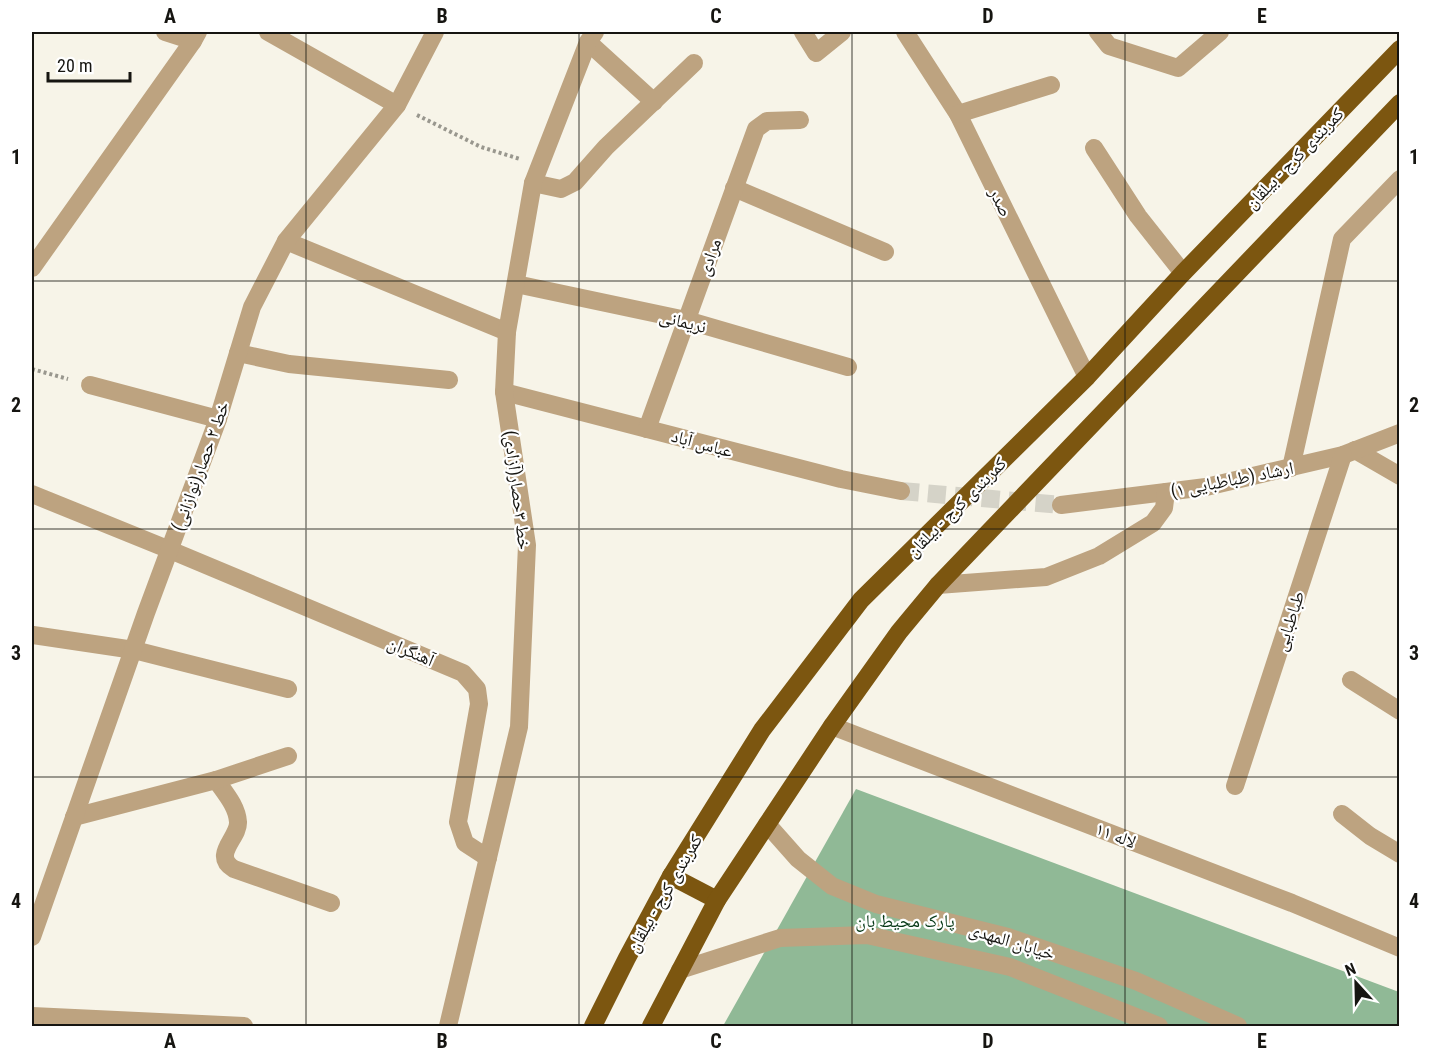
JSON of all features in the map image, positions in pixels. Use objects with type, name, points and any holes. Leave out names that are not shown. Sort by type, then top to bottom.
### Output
[{"type":"highway","name":"کمربندی کرج - بیلقان","points":[[593,1026],[671,876],[762,730],[861,600],[1087,377],[1183,273],[1400,49]]},
{"type":"highway","name":"کمربندی کرج - بیلقان","points":[[651,1026],[717,900],[832,726],[898,632],[938,585],[1400,103]]},
{"type":"highway","points":[[671,876],[717,900]]},
{"type":"street","points":[[32,268],[196,36],[165,32]]},
{"type":"street","points":[[268,32],[397,105]]},
{"type":"street","name":"خط ۲ حصار(نوازانی)","points":[[32,937],[218,419],[252,307],[286,241],[397,105],[435,32]]},
{"type":"street","points":[[804,32],[816,52],[842,32]]},
{"type":"street","name":"صدر","points":[[905,32],[958,114],[1087,377]]},
{"type":"street","points":[[1098,32],[1109,46],[1178,68],[1220,32]]},
{"type":"street","points":[[591,37],[654,102]]},
{"type":"street","name":"خط ۳حصار(آزادی)","points":[[448,1026],[519,727],[527,545],[504,392],[507,332],[533,183],[591,37]]},
{"type":"street","points":[[533,183],[561,189],[575,182],[606,147],[694,63]]},
{"type":"street","points":[[958,114],[1051,85]]},
{"type":"street","name":"مرادی","points":[[646,429],[756,129],[767,121],[800,120]]},
{"type":"street","points":[[1094,148],[1138,216],[1183,273]]},
{"type":"street","points":[[1291,468],[1342,239],[1400,179]]},
{"type":"street","points":[[734,188],[885,252]]},
{"type":"street","points":[[286,241],[507,332]]},
{"type":"street","name":"نریمانی","points":[[516,284],[686,320],[848,367]]},
{"type":"street","points":[[238,353],[289,364],[449,380]]},
{"type":"street","points":[[90,385],[218,419]]},
{"type":"street","name":"عباس آباد","points":[[504,392],[841,479],[901,491]]},
{"type":"street","name":"ارشاد (طباطبایی ۱)","points":[[1061,505],[1206,488],[1349,453],[1400,433]]},
{"type":"street","points":[[1349,453],[1400,476]]},
{"type":"street","name":"طباطبایی","points":[[1235,786],[1349,453]]},
{"type":"street","points":[[938,585],[1046,577],[1099,556],[1153,523],[1164,508],[1166,492]]},
{"type":"street","name":"آهنگران","points":[[32,494],[464,673],[477,689],[478,704],[458,822],[465,843],[488,858]]},
{"type":"street","points":[[33,635],[134,650],[288,689]]},
{"type":"street","points":[[1351,680],[1400,711]]},
{"type":"street","name":"لاله ۱۱","points":[[832,726],[1292,903],[1400,948]]},
{"type":"street","points":[[74,817],[216,780],[288,756]]},
{"type":"street","points":[[216,780],[235,808],[237,816],[238,826],[226,848],[225,856],[228,865],[331,903]]},
{"type":"street","points":[[1342,814],[1400,854]]},
{"type":"street","name":"خیابان المهدی","points":[[767,824],[798,859],[832,885],[876,904],[1008,937],[1136,981],[1238,1026]]},
{"type":"street","points":[[867,935],[876,904]]},
{"type":"street","name":"خیابان المهدی","points":[[680,970],[780,938],[867,935],[1010,967],[1160,1026]]},
{"type":"street","points":[[32,1017],[244,1026]]},
{"type":"path","points":[[397,105],[481,147],[540,166]]},
{"type":"path","points":[[32,369],[90,385]]},
{"type":"green space","name":"پارک محیط بان","points":[[856,789],[1399,992],[1399,1026],[723,1026]]},
{"type":"tunnel","points":[[901,491],[1061,505]]}]
